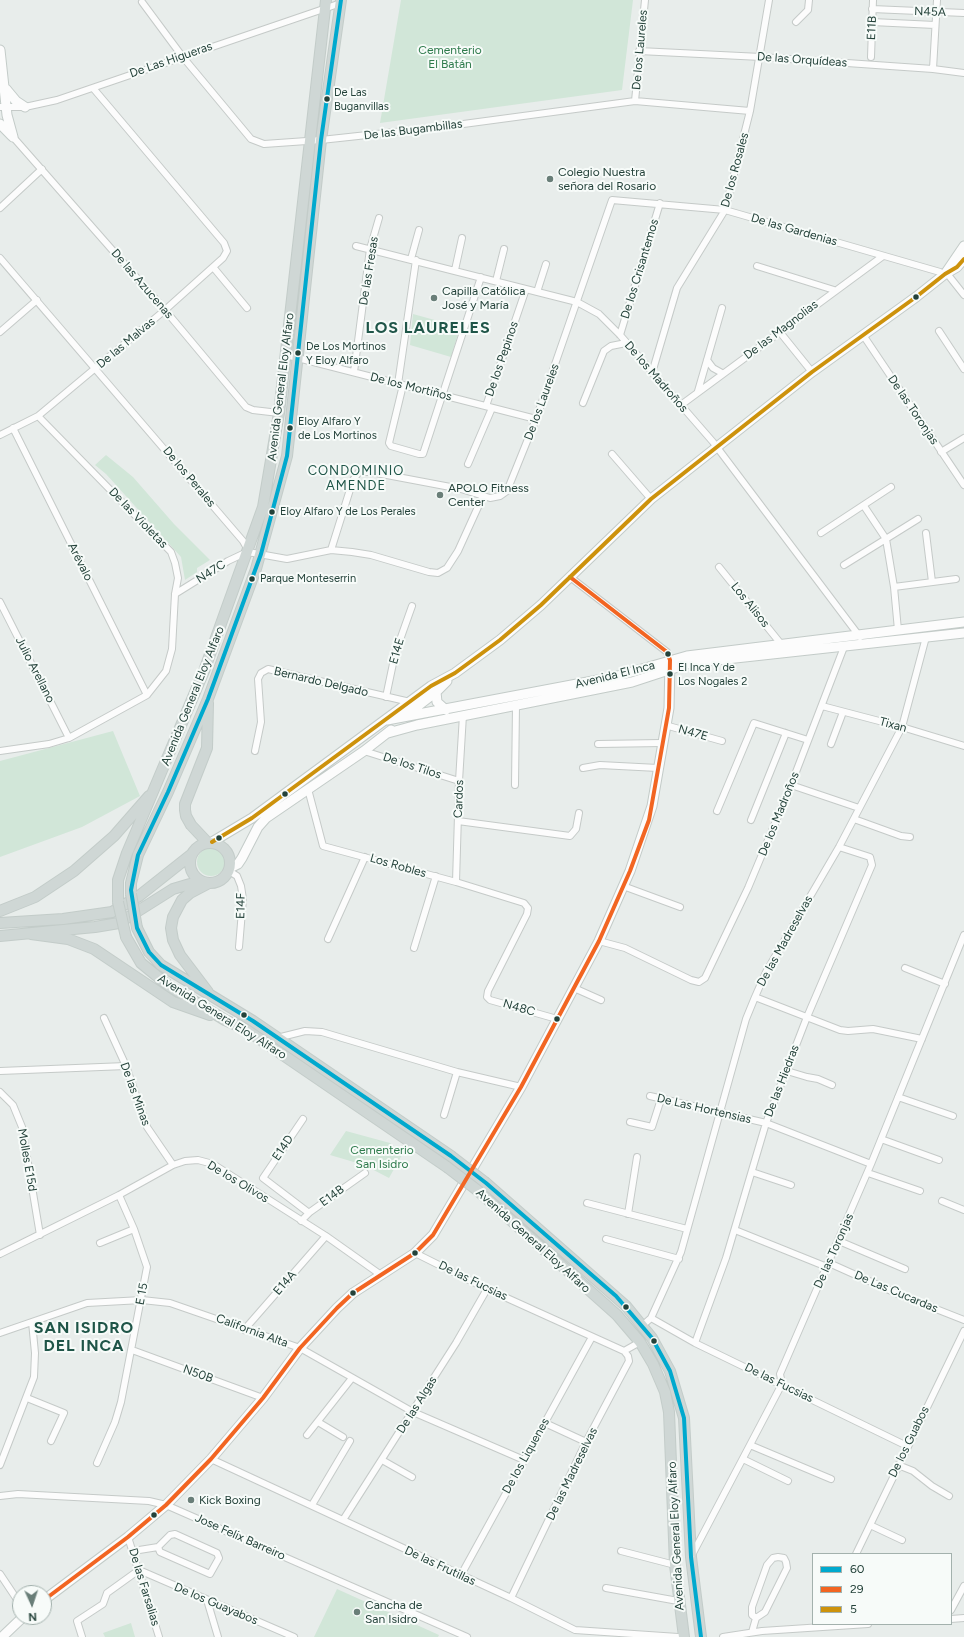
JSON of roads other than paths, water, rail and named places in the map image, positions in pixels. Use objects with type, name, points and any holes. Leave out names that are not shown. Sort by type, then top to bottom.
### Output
[{"type":"main road","name":"Avenida General Eloy Alfaro","points":[[341,2],[321,140],[299,357],[287,456],[261,554],[208,699],[168,792],[138,855],[131,882],[131,894],[137,928],[149,952],[161,966],[277,1038],[451,1156],[486,1183],[616,1296],[652,1338],[670,1371],[684,1418],[691,1557],[701,1637]]},
{"type":"main road","name":"Avenida General Eloy Alfaro","points":[[326,4],[279,413],[263,507],[248,552],[204,670],[156,789],[127,853],[118,880],[118,902],[126,938],[141,963],[151,972],[169,986],[225,1020],[245,1029],[447,1167],[477,1190],[617,1315],[640,1342],[653,1364],[665,1392],[668,1412],[675,1565],[679,1607],[684,1637]]},
{"type":"main road","points":[[0,936],[31,934],[119,923],[173,889],[221,880],[230,870],[231,862],[227,851],[218,844],[210,842],[191,825],[186,816],[185,810],[185,804],[207,748],[208,699]]},
{"type":"main road","points":[[0,911],[35,897],[74,871],[114,836],[156,789]]},
{"type":"main road","points":[[0,923],[63,919],[112,912],[139,896],[192,854],[198,846],[210,842]]},
{"type":"main road","points":[[192,854],[190,866],[192,872],[205,882]]},
{"type":"main road","points":[[205,882],[182,900],[173,917],[171,928],[173,940],[180,955],[211,996]]},
{"type":"main road","points":[[31,934],[68,940],[94,950],[173,1002],[186,1008],[225,1020]]},
{"type":"main road","points":[[679,1607],[697,1610]]},
{"type":"street","name":"De los Laureles","points":[[635,101],[645,0]]},
{"type":"street","name":"De los Rosales","points":[[652,372],[677,288],[725,210],[750,111],[761,57],[769,0]]},
{"type":"street","points":[[796,22],[808,10],[809,0]]},
{"type":"street","name":"E11B","points":[[871,57],[873,0]]},
{"type":"street","points":[[932,69],[937,0]]},
{"type":"street","name":"De las Bugambillas","points":[[142,2],[182,56],[251,139],[264,144],[321,140],[442,127],[635,101],[750,111]]},
{"type":"street","name":"De Las Higueras","points":[[3,108],[25,107],[57,100],[326,4],[341,2]]},
{"type":"street","name":"N45A","points":[[872,10],[964,13]]},
{"type":"street","points":[[872,22],[935,25]]},
{"type":"street","points":[[0,50],[5,88],[3,108],[13,137]]},
{"type":"street","name":"De las Orquídeas","points":[[639,52],[761,57],[932,69],[964,73]]},
{"type":"street","points":[[5,88],[16,101],[25,107]]},
{"type":"street","name":"De las Malvas","points":[[0,435],[38,416],[165,310],[213,267],[227,251],[224,243],[93,88]]},
{"type":"street","name":"De las Azucenas","points":[[0,124],[42,169],[165,310],[246,407],[253,410],[279,413]]},
{"type":"street","points":[[0,208],[42,169]]},
{"type":"street","name":"De los Laureles","points":[[482,496],[496,497],[509,489],[536,419],[612,200]]},
{"type":"street","name":"De las Gardenias","points":[[612,200],[660,203],[725,210],[945,274]]},
{"type":"street","name":"De los Crisantemos","points":[[620,335],[660,203]]},
{"type":"street","name":"De las Fresas","points":[[354,372],[370,249],[379,218]]},
{"type":"street","points":[[419,230],[414,260],[400,385],[389,441],[391,446],[423,454],[481,277]]},
{"type":"street","points":[[455,270],[462,238]]},
{"type":"street","name":"De los Madroños","points":[[356,246],[577,302],[599,314],[620,335],[716,446],[860,640]]},
{"type":"street","points":[[945,274],[964,246]]},
{"type":"street","points":[[496,281],[504,249]]},
{"type":"street","name":"De las Magnolias","points":[[681,405],[722,373],[882,256]]},
{"type":"street","name":"De los Perales","points":[[0,258],[243,541],[248,552]]},
{"type":"street","points":[[230,870],[238,864],[258,827],[266,818],[388,734],[410,702],[431,686],[455,673],[500,640],[570,577],[651,499],[716,446],[812,372],[945,274],[957,268],[964,259]]},
{"type":"street","points":[[537,292],[546,264]]},
{"type":"street","points":[[757,266],[834,290]]},
{"type":"street","points":[[213,267],[247,308]]},
{"type":"street","points":[[945,274],[949,276],[964,295]]},
{"type":"street","name":"De los Pepinos","points":[[468,464],[489,407],[526,289]]},
{"type":"street","points":[[0,332],[37,300]]},
{"type":"street","points":[[698,391],[722,308]]},
{"type":"street","points":[[938,330],[964,369]]},
{"type":"street","points":[[779,331],[812,372]]},
{"type":"street","name":"De las Toronjas","points":[[863,335],[964,485]]},
{"type":"street","points":[[582,403],[604,351],[611,346],[626,343]]},
{"type":"street","name":"De los Mortiños","points":[[286,355],[299,357],[400,385],[536,419]]},
{"type":"street","points":[[707,360],[712,368],[722,373]]},
{"type":"street","name":"De las Violetas","points":[[0,751],[50,744],[69,738],[147,695],[166,671],[172,649],[175,594],[178,578],[176,563],[171,552],[38,416]]},
{"type":"street","name":"Arévalo","points":[[13,428],[147,695]]},
{"type":"street","points":[[941,452],[964,438]]},
{"type":"street","points":[[612,454],[651,499]]},
{"type":"street","points":[[248,552],[292,558],[331,550],[371,555],[429,572],[438,573],[447,568],[458,551],[482,496],[461,489],[371,472],[359,472],[354,480],[331,550]]},
{"type":"street","points":[[820,532],[864,506],[891,487]]},
{"type":"street","points":[[864,506],[886,539],[894,587],[898,630]]},
{"type":"street","points":[[844,565],[918,519]]},
{"type":"street","points":[[926,534],[932,582]]},
{"type":"street","name":"N47C","points":[[175,594],[228,561],[248,552]]},
{"type":"street","name":"Los Alisos","points":[[719,567],[781,644]]},
{"type":"street","points":[[52,1594],[128,1538],[166,1505],[211,1459],[263,1398],[300,1348],[353,1293],[415,1252],[434,1235],[521,1087],[599,941],[649,820],[668,708],[671,665],[667,652],[570,577]]},
{"type":"street","points":[[894,587],[956,579]]},
{"type":"street","name":"Julio Arellano","points":[[0,602],[69,738]]},
{"type":"street","name":"E14E","points":[[388,697],[395,654],[412,606]]},
{"type":"street","name":"Avenida El Inca","points":[[210,842],[252,818],[386,720],[400,715],[446,710],[671,665],[844,646],[860,640],[898,630],[964,622]]},
{"type":"street","name":"Avenida El Inca","points":[[388,734],[417,724],[632,682],[671,665],[687,656],[781,644],[926,637],[964,633]]},
{"type":"street","name":"De las Madreselvas","points":[[651,1318],[679,1259],[746,1020],[755,997],[766,972],[839,847],[902,727],[926,637]]},
{"type":"street","name":"De los Madroños","points":[[599,941],[625,948],[691,980],[699,982],[705,978],[748,888],[791,785],[844,646]]},
{"type":"street","name":"Bernardo Delgado","points":[[255,751],[261,731],[258,679],[261,672],[268,669],[410,702]]},
{"type":"street","points":[[400,715],[436,692],[455,673]]},
{"type":"street","points":[[436,692],[437,702],[446,710]]},
{"type":"street","points":[[388,697],[396,706],[400,715]]},
{"type":"street","points":[[515,785],[516,705]]},
{"type":"street","name":"Tixan","points":[[822,706],[902,727],[964,746]]},
{"type":"street","points":[[831,744],[843,712]]},
{"type":"street","name":"Cardos","points":[[456,882],[459,781],[463,715]]},
{"type":"street","points":[[717,811],[754,723],[808,740]]},
{"type":"street","name":"N47E","points":[[665,725],[722,741]]},
{"type":"street","points":[[751,820],[786,733]]},
{"type":"street","points":[[598,744],[662,743]]},
{"type":"street","name":"De los Tilos","points":[[364,751],[459,781]]},
{"type":"street","points":[[583,768],[600,765],[658,768]]},
{"type":"street","points":[[791,785],[859,808]]},
{"type":"street","name":"Los Robles","points":[[308,789],[323,846],[436,876],[524,903],[528,908],[527,914],[488,991]]},
{"type":"street","points":[[458,821],[570,836],[576,829],[579,813]]},
{"type":"street","points":[[854,819],[901,836],[910,837]]},
{"type":"street","name":"De las Hiedras","points":[[695,1343],[735,1230],[766,1123],[807,1017],[872,865],[871,858],[868,856],[839,847]]},
{"type":"street","points":[[328,939],[365,857]]},
{"type":"street","name":"E14F","points":[[230,870],[237,876],[241,886],[243,899],[240,947]]},
{"type":"street","points":[[414,948],[436,876]]},
{"type":"street","points":[[623,886],[680,907]]},
{"type":"street","name":"De las Toronjas","points":[[691,1557],[782,1384],[780,1374],[868,1173],[964,935]]},
{"type":"street","points":[[905,968],[945,984]]},
{"type":"street","points":[[574,988],[601,1000]]},
{"type":"street","name":"N48C","points":[[488,991],[487,997],[490,1000],[557,1019]]},
{"type":"street","points":[[755,997],[844,1031],[872,1029],[922,1039]]},
{"type":"street","name":"De las Minas","points":[[104,1018],[126,1066],[147,1127],[173,1165]]},
{"type":"street","points":[[277,1038],[304,1030],[322,1032],[457,1072],[521,1087]]},
{"type":"street","points":[[0,1072],[126,1066]]},
{"type":"street","points":[[787,1071],[818,1079],[832,1085]]},
{"type":"street","points":[[444,1116],[457,1072]]},
{"type":"street","name":"Molles E15d","points":[[0,1092],[13,1105],[22,1127],[40,1235]]},
{"type":"street","name":"De Las Hortensias","points":[[650,1096],[766,1123],[871,1164]]},
{"type":"street","points":[[898,1097],[953,1116]]},
{"type":"street","points":[[630,1122],[652,1127],[661,1099]]},
{"type":"street","name":"E14D","points":[[303,1119],[263,1178],[309,1213]]},
{"type":"street","points":[[881,1139],[939,1160]]},
{"type":"street","points":[[628,1214],[637,1157]]},
{"type":"street","name":"De los Olivos","points":[[0,1254],[119,1195],[173,1165],[185,1161],[198,1160],[212,1164],[326,1236],[380,1274]]},
{"type":"street","points":[[752,1172],[791,1185]]},
{"type":"street","name":"E14B","points":[[301,1221],[309,1213],[365,1173]]},
{"type":"street","points":[[868,1173],[920,1191]]},
{"type":"street","name":"E 15","points":[[97,1463],[116,1422],[142,1300],[147,1263],[119,1195]]},
{"type":"street","points":[[942,1201],[964,1210]]},
{"type":"street","points":[[587,1203],[687,1230]]},
{"type":"street","points":[[100,1243],[134,1229]]},
{"type":"street","name":"De Las Cucardas","points":[[735,1230],[828,1265],[964,1320]]},
{"type":"street","name":"E14A","points":[[244,1330],[326,1236]]},
{"type":"street","points":[[606,1239],[679,1259]]},
{"type":"street","points":[[839,1240],[905,1269]]},
{"type":"street","name":"De las Fucsias","points":[[415,1252],[488,1289],[624,1351]]},
{"type":"street","name":"De las Algas","points":[[343,1520],[413,1412],[488,1289]]},
{"type":"street","name":"California Alta","points":[[0,1333],[87,1303],[142,1300],[163,1302],[185,1307],[244,1330],[300,1348],[413,1412],[524,1460]]},
{"type":"street","points":[[642,1326],[651,1318]]},
{"type":"street","name":"De las Fucsias","points":[[651,1318],[695,1343],[907,1446]]},
{"type":"street","points":[[0,1465],[34,1377],[35,1353],[32,1322]]},
{"type":"street","name":"De los Guabos","points":[[856,1553],[964,1331]]},
{"type":"street","name":"De los Liquenes","points":[[461,1575],[592,1337]]},
{"type":"street","points":[[624,1351],[640,1342]]},
{"type":"street","name":"N50B","points":[[132,1350],[263,1398]]},
{"type":"street","name":"De las Madreselvas","points":[[510,1598],[586,1442],[629,1360],[624,1351]]},
{"type":"street","points":[[307,1435],[352,1378]]},
{"type":"street","points":[[27,1398],[64,1413],[51,1441]]},
{"type":"street","points":[[318,1422],[343,1437]]},
{"type":"street","points":[[545,1423],[586,1442]]},
{"type":"street","points":[[312,1505],[350,1441]]},
{"type":"street","points":[[750,1446],[831,1479]]},
{"type":"street","name":"De las Frutillas","points":[[211,1459],[576,1630],[678,1637]]},
{"type":"street","points":[[743,1459],[788,1481]]},
{"type":"street","points":[[382,1460],[412,1477]]},
{"type":"street","points":[[898,1465],[913,1471],[932,1486],[949,1496]]},
{"type":"street","name":"Jose Felix Barreiro","points":[[0,1496],[18,1494],[149,1501],[166,1505],[466,1637]]},
{"type":"street","points":[[870,1525],[902,1540]]},
{"type":"street","points":[[133,1551],[158,1547],[170,1535],[175,1534],[217,1553],[219,1558],[210,1574],[160,1552],[158,1547]]},
{"type":"street","name":"De las Farsalias","points":[[128,1538],[160,1637]]},
{"type":"street","points":[[621,1551],[675,1565]]},
{"type":"street","points":[[752,1632],[756,1618],[765,1612],[787,1568],[784,1558],[775,1557],[767,1565],[752,1607],[752,1615],[756,1618]]},
{"type":"street","points":[[82,1637],[77,1621],[103,1604],[107,1592],[139,1570]]},
{"type":"street","name":"De los Guayabos","points":[[139,1570],[294,1637]]},
{"type":"street","points":[[0,1574],[12,1592]]},
{"type":"street","points":[[952,1608],[964,1586]]},
{"type":"street","points":[[606,1588],[679,1607]]},
{"type":"street","points":[[207,1600],[218,1637]]},
{"type":"street","points":[[952,1619],[964,1618]]},
{"type":"street","points":[[2,1637],[15,1625]]},
{"type":"street","points":[[723,1637],[752,1632],[823,1625]]},
{"type":"place","name":"De Las Buganvillas","points":[[327,99]]},
{"type":"place","name":"Colegio Nuestra señora del Rosario","points":[[550,179]]},
{"type":"place","name":"Capilla Católica José y María","points":[[434,298]]},
{"type":"place","name":"De Los Mortinos Y Eloy Alfaro","points":[[298,353]]},
{"type":"place","name":"Eloy Alfaro Y de Los Mortinos","points":[[290,428]]},
{"type":"place","name":"APOLO Fitness Center","points":[[440,495]]},
{"type":"place","name":"Eloy Alfaro Y de Los Perales","points":[[272,512]]},
{"type":"place","name":"Parque Monteserrin","points":[[252,579]]},
{"type":"place","name":"El Inca Y de Los Nogales 2","points":[[670,674]]},
{"type":"place","name":"Kick Boxing","points":[[191,1500]]},
{"type":"place","name":"Cancha de San Isidro","points":[[357,1612]]},
{"type":"district","name":"LOS LAURELES","points":[[428,328]]},
{"type":"district","name":"CONDOMINIO AMENDE","points":[[356,478]]},
{"type":"district","name":"SAN ISIDRO DEL INCA","points":[[84,1337]]},
{"type":"park label","name":"Cementerio El Batán","points":[[450,57]]},
{"type":"park label","name":"Cementerio San Isidro","points":[[382,1157]]}]
